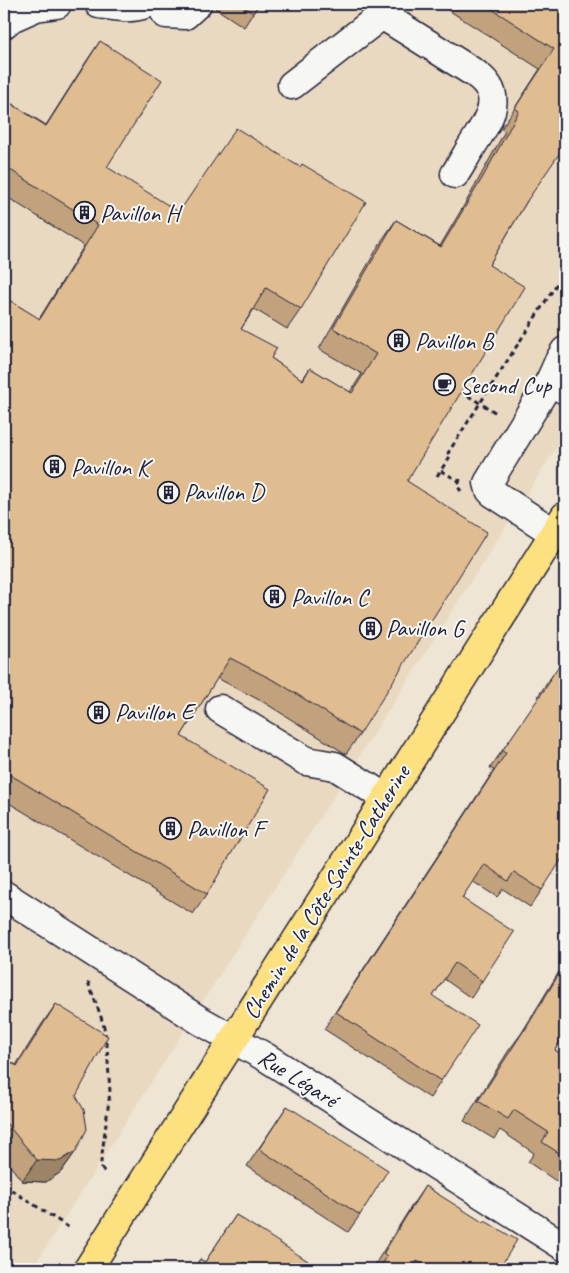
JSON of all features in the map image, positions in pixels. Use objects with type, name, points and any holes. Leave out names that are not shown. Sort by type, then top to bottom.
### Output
[{"type":"main road","name":"Chemin de la Côte-Sainte-Catherine","points":[[88,1269],[560,525]]},
{"type":"street","points":[[4,24],[12,18],[36,7],[57,4]]},
{"type":"street","points":[[99,4],[139,6],[145,4]]},
{"type":"street","points":[[160,4],[166,14],[184,15],[197,4]]},
{"type":"street","points":[[292,85],[385,10],[476,74],[490,89],[492,102],[490,116],[455,174]]},
{"type":"street","points":[[560,525],[492,493],[488,483],[558,386],[558,361],[565,350]]},
{"type":"street","points":[[220,709],[306,761],[335,766],[386,798]]},
{"type":"street","name":"Rue Légaré","points":[[4,895],[199,1020],[275,1063],[565,1247]]},
{"type":"path","points":[[438,476],[451,455],[448,453],[565,271]]},
{"type":"path","points":[[460,391],[503,416]]},
{"type":"path","points":[[441,471],[459,481]]},
{"type":"path","points":[[87,979],[104,1027],[107,1046],[110,1092],[101,1162],[101,1167],[106,1174]]},
{"type":"path","points":[[4,1186],[71,1229]]},
{"type":"path","points":[[4,1195],[8,1188]]},
{"type":"shaded area","points":[[4,4],[565,4],[565,434],[32,1269],[4,1269]]},
{"type":"building","points":[[239,4],[259,4],[253,13]]},
{"type":"building","points":[[484,4],[565,4],[565,145],[527,201],[489,265],[525,287],[407,481],[487,532],[360,734],[279,683],[230,658],[181,736],[270,789],[207,894],[4,771],[4,297],[40,319],[98,225],[4,166],[4,99],[46,126],[100,41],[162,80],[107,167],[179,212],[236,128],[300,167],[302,164],[366,202],[301,309],[266,288],[241,329],[277,348],[271,358],[303,380],[310,368],[352,393],[376,354],[333,328],[396,220],[441,247],[519,111],[515,108],[554,49]]},
{"type":"building","points":[[565,657],[565,854],[542,890],[514,872],[508,881],[484,864],[462,898],[514,932],[482,981],[455,963],[433,996],[478,1025],[441,1081],[336,1012],[506,753],[502,751]]},
{"type":"building","points":[[565,964],[565,1032],[555,1050],[565,1057],[565,1157],[542,1142],[548,1132],[514,1110],[508,1119],[478,1101],[525,1030]]},
{"type":"building","points":[[56,1004],[108,1036],[76,1096],[84,1110],[87,1129],[76,1151],[60,1161],[37,1160],[6,1123],[4,1127],[4,1058],[17,1066]]},
{"type":"building","points":[[287,1106],[388,1170],[360,1215],[259,1149]]},
{"type":"building","points":[[425,1186],[484,1223],[485,1221],[517,1240],[499,1269],[431,1269],[417,1261],[412,1269],[379,1269],[387,1257],[383,1254]]},
{"type":"building","points":[[236,1215],[308,1261],[306,1263],[316,1269],[255,1269],[244,1262],[239,1269],[194,1269],[200,1259],[205,1262]]},
{"type":"place","name":"Pavillon H","points":[[84,213]]},
{"type":"place","name":"Pavillon B","points":[[399,341]]},
{"type":"place","name":"Second Cup","points":[[444,385]]},
{"type":"place","name":"Pavillon K","points":[[55,467]]},
{"type":"place","name":"Pavillon D","points":[[168,492]]},
{"type":"place","name":"Pavillon C","points":[[275,597]]},
{"type":"place","name":"Pavillon G","points":[[370,628]]},
{"type":"place","name":"Pavillon E","points":[[99,712]]},
{"type":"place","name":"Pavillon F","points":[[171,829]]}]
